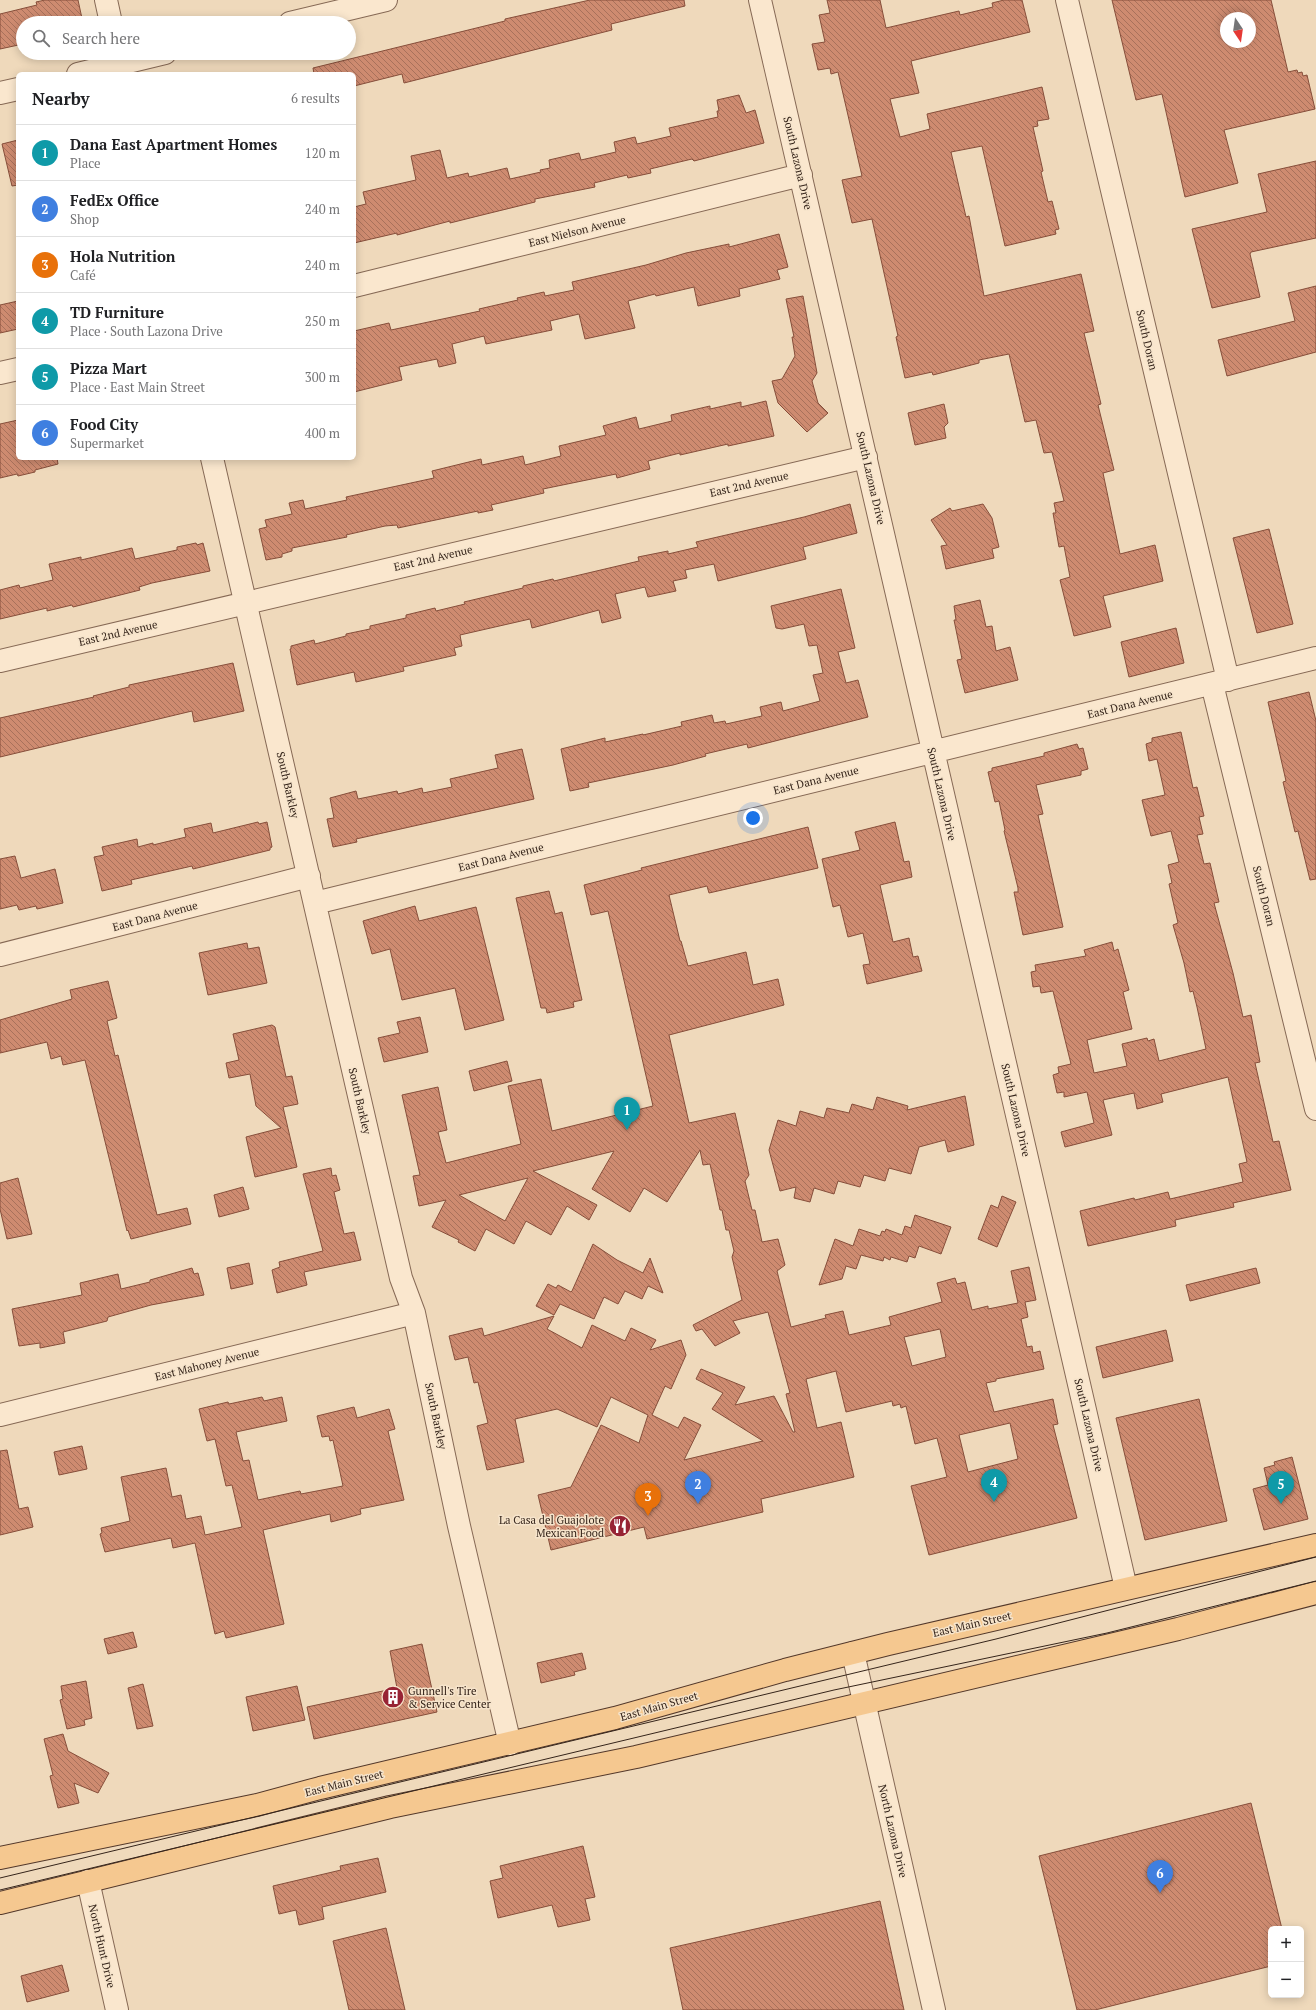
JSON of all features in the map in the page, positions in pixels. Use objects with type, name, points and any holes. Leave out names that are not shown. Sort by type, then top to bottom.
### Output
[{"type":"main road","name":"East Main Street","points":[[0,1858],[257,1805],[320,1788],[623,1716],[853,1653],[1126,1588],[1316,1545]]},
{"type":"main road","points":[[0,1903],[390,1807],[616,1762],[1178,1629],[1316,1593]]},
{"type":"street","points":[[106,0],[109,16]]},
{"type":"street","points":[[319,16],[386,0]]},
{"type":"street","name":"South Lazona Drive","points":[[760,0],[866,456],[932,752],[1126,1588]]},
{"type":"street","name":"South Doran","points":[[1067,0],[1316,1109]]},
{"type":"street","points":[[86,72],[136,60]]},
{"type":"street","points":[[0,93],[16,89]]},
{"type":"street","name":"East Nielson Avenue","points":[[356,286],[801,175]]},
{"type":"street","points":[[0,373],[16,369]]},
{"type":"street","name":"East 2nd Avenue","points":[[0,661],[866,456]]},
{"type":"street","name":"South Barkley","points":[[212,460],[400,1278],[414,1313],[459,1526],[510,1744]]},
{"type":"street","name":"East Dana Avenue","points":[[315,903],[1316,658]]},
{"type":"street","name":"East Dana Avenue","points":[[0,955],[309,876]]},
{"type":"street","name":"East Mahoney Avenue","points":[[0,1415],[414,1313]]},
{"type":"street","name":"North Lazona Drive","points":[[853,1653],[934,2010]]},
{"type":"street","name":"North Hunt Drive","points":[[88,1881],[117,2010]]},
{"type":"building","points":[[45,0],[78,0],[81,16],[16,16],[16,46],[0,49],[0,14],[37,5],[36,2]]},
{"type":"building","points":[[590,0],[684,0],[685,6],[611,24],[612,30],[404,83],[402,74],[356,86],[356,72],[314,72],[313,68],[346,60],[356,60],[356,57],[505,21],[505,19]]},
{"type":"building","points":[[827,0],[880,0],[886,28],[959,11],[960,15],[993,7],[992,3],[1004,0],[1022,0],[1030,32],[911,61],[919,93],[890,99],[900,137],[930,129],[927,114],[1042,87],[1049,119],[1037,121],[1038,126],[1033,127],[1048,202],[1052,201],[1059,229],[1055,230],[1056,234],[1005,246],[982,146],[951,152],[966,217],[969,216],[984,296],[1081,274],[1094,331],[1084,333],[1101,404],[1098,405],[1114,470],[1103,473],[1120,554],[1155,545],[1163,581],[1103,596],[1111,627],[1074,636],[1060,580],[1070,577],[1064,546],[1059,547],[1053,513],[1056,513],[1054,503],[1064,501],[1052,452],[1044,453],[1036,420],[1025,422],[1009,354],[979,360],[979,363],[933,375],[932,372],[905,378],[896,337],[898,336],[872,219],[852,223],[842,180],[862,176],[838,72],[831,74],[830,68],[818,70],[812,44],[825,42],[819,15],[830,13]]},
{"type":"building","points":[[1112,0],[1271,0],[1288,72],[1297,70],[1298,73],[1302,72],[1303,76],[1307,75],[1315,109],[1224,130],[1238,183],[1185,197],[1162,94],[1136,100]]},
{"type":"building","points":[[739,95],[746,113],[755,110],[764,143],[694,161],[692,159],[650,169],[651,173],[628,178],[627,175],[594,183],[595,187],[535,199],[535,202],[450,223],[450,221],[397,235],[397,233],[356,243],[356,206],[366,204],[363,192],[416,180],[411,156],[440,150],[447,178],[468,173],[469,177],[507,168],[510,179],[541,172],[540,170],[550,168],[549,160],[579,153],[581,160],[616,152],[614,142],[635,137],[637,144],[671,136],[669,128],[718,117],[717,111],[719,111],[717,100]]},
{"type":"building","points":[[16,140],[16,185],[12,186],[2,144]]},
{"type":"building","points":[[1316,161],[1316,238],[1251,252],[1250,254],[1260,297],[1212,308],[1192,229],[1267,212],[1258,174]]},
{"type":"building","points":[[779,234],[788,267],[777,270],[780,279],[739,289],[740,296],[698,306],[694,287],[656,296],[655,294],[628,301],[635,328],[585,339],[579,314],[550,321],[552,330],[486,344],[484,336],[452,344],[456,363],[439,367],[437,359],[399,367],[402,380],[356,392],[356,331],[389,323],[391,330],[480,311],[479,309],[544,292],[545,296],[574,290],[572,282],[646,265],[686,253],[729,244],[729,247]]},
{"type":"building","points":[[1316,286],[1316,352],[1227,376],[1218,340],[1295,321],[1288,293]]},
{"type":"building","points":[[803,296],[817,373],[812,381],[818,403],[828,413],[807,432],[778,403],[772,381],[782,379],[795,356],[792,337],[794,337],[786,299]]},
{"type":"building","points":[[16,301],[16,329],[0,333],[0,305]]},
{"type":"building","points":[[766,401],[774,436],[728,446],[728,444],[680,455],[680,453],[648,461],[650,469],[617,478],[616,474],[543,489],[544,493],[491,505],[493,510],[478,513],[478,511],[398,528],[397,525],[385,526],[346,535],[347,537],[292,548],[292,551],[282,554],[282,557],[266,560],[259,529],[267,527],[265,520],[292,514],[289,503],[303,500],[305,509],[347,500],[346,497],[434,478],[432,471],[481,459],[482,465],[523,456],[525,465],[561,456],[559,446],[606,435],[603,426],[636,417],[639,429],[672,421],[671,415],[710,406],[710,409],[741,402],[741,407]]},
{"type":"building","points":[[944,404],[948,423],[944,427],[946,438],[915,445],[908,413]]},
{"type":"building","points":[[16,420],[16,460],[57,460],[58,464],[35,470],[35,472],[0,478],[0,424]]},
{"type":"building","points":[[850,504],[857,533],[803,547],[806,559],[718,581],[714,564],[685,570],[687,578],[673,581],[676,591],[648,597],[645,587],[615,594],[621,618],[602,623],[599,610],[532,628],[530,619],[460,635],[462,646],[454,648],[456,655],[403,667],[404,671],[356,682],[354,672],[297,685],[290,649],[291,646],[314,640],[315,644],[346,636],[346,634],[370,629],[370,626],[406,618],[406,615],[435,608],[436,611],[465,604],[464,602],[523,588],[523,586],[553,579],[554,581],[639,561],[638,557],[668,551],[668,554],[698,547],[696,542],[804,517]]},
{"type":"building","points":[[983,504],[992,518],[999,547],[992,549],[994,558],[946,569],[941,546],[947,545],[931,520],[950,508],[952,511]]},
{"type":"building","points":[[1269,529],[1293,624],[1257,633],[1233,538]]},
{"type":"building","points":[[196,543],[197,545],[203,543],[210,571],[152,583],[139,587],[140,590],[73,607],[72,605],[47,611],[47,608],[0,619],[0,590],[19,585],[20,588],[53,580],[49,564],[81,557],[81,560],[132,548],[135,559],[177,550],[177,547]]},
{"type":"building","points":[[841,589],[855,648],[838,652],[846,683],[858,680],[868,717],[748,748],[747,744],[705,754],[706,756],[673,765],[588,783],[589,787],[570,791],[561,749],[605,738],[605,742],[643,735],[682,726],[681,722],[712,715],[714,723],[725,721],[726,724],[762,716],[760,707],[781,702],[783,711],[820,701],[813,675],[823,673],[817,645],[809,646],[804,624],[782,629],[776,628],[771,606]]},
{"type":"building","points":[[980,600],[986,627],[992,626],[996,651],[1010,647],[1018,680],[965,693],[957,660],[962,659],[954,620],[956,620],[954,606]]},
{"type":"building","points":[[1176,628],[1184,663],[1129,677],[1121,642]]},
{"type":"building","points":[[233,663],[244,711],[194,722],[192,711],[0,757],[0,718],[94,697],[93,696],[129,687],[129,685]]},
{"type":"building","points":[[1309,692],[1316,721],[1316,879],[1310,880],[1298,831],[1295,832],[1283,782],[1286,781],[1268,702]]},
{"type":"building","points":[[1181,732],[1193,788],[1197,787],[1204,816],[1199,817],[1203,834],[1197,835],[1204,864],[1210,863],[1219,902],[1214,903],[1243,1017],[1251,1015],[1260,1062],[1255,1063],[1273,1142],[1279,1141],[1291,1190],[1233,1203],[1234,1207],[1175,1220],[1176,1226],[1088,1246],[1080,1211],[1134,1198],[1135,1200],[1168,1192],[1170,1199],[1243,1182],[1239,1164],[1247,1162],[1228,1077],[1161,1094],[1163,1102],[1137,1109],[1134,1093],[1103,1100],[1112,1135],[1065,1147],[1061,1132],[1094,1123],[1087,1092],[1064,1097],[1064,1092],[1057,1093],[1053,1075],[1059,1073],[1058,1067],[1071,1064],[1053,991],[1041,993],[1040,986],[1033,987],[1031,972],[1036,971],[1035,965],[1086,956],[1084,950],[1112,942],[1114,951],[1118,949],[1129,990],[1123,992],[1132,1029],[1087,1040],[1094,1073],[1127,1066],[1122,1044],[1147,1038],[1148,1041],[1154,1039],[1159,1061],[1206,1049],[1193,991],[1190,992],[1184,963],[1173,925],[1178,923],[1169,884],[1172,883],[1168,865],[1179,862],[1171,831],[1151,836],[1142,800],[1165,795],[1157,759],[1149,761],[1146,744],[1152,742],[1152,738]]},
{"type":"building","points":[[1077,744],[1079,749],[1083,748],[1088,769],[1081,771],[1081,775],[1036,785],[1043,814],[1038,815],[1063,927],[1023,935],[1014,892],[1018,892],[1018,888],[1004,831],[999,801],[995,802],[988,772],[992,771],[992,768],[1044,756],[1044,753]]},
{"type":"building","points":[[522,749],[534,799],[356,839],[357,842],[333,847],[327,819],[334,818],[330,798],[356,791],[358,799],[397,791],[398,794],[422,788],[423,793],[452,787],[450,779],[498,768],[495,755]]},
{"type":"building","points":[[258,822],[259,824],[267,822],[272,847],[270,850],[193,869],[192,866],[131,880],[132,884],[102,891],[94,857],[104,855],[102,847],[137,839],[138,847],[153,843],[153,845],[186,837],[184,829],[211,823],[213,833]]},
{"type":"building","points":[[895,822],[904,862],[909,861],[912,877],[880,885],[893,942],[909,938],[913,957],[918,956],[922,971],[867,984],[863,965],[870,964],[863,933],[848,937],[840,905],[833,907],[822,859],[860,850],[855,832]]},
{"type":"building","points":[[808,827],[818,868],[709,893],[707,886],[669,895],[680,941],[688,966],[746,952],[753,985],[778,979],[784,1005],[669,1035],[689,1123],[735,1113],[749,1175],[745,1181],[752,1210],[755,1210],[762,1242],[778,1239],[785,1265],[777,1271],[791,1327],[826,1318],[825,1315],[843,1311],[849,1335],[891,1325],[889,1317],[942,1302],[937,1283],[955,1278],[957,1284],[965,1282],[972,1310],[988,1306],[988,1309],[1018,1303],[1011,1271],[1029,1267],[1036,1300],[1025,1302],[1028,1317],[1021,1319],[1027,1347],[1032,1346],[1033,1353],[1040,1351],[1044,1369],[996,1379],[996,1381],[986,1383],[994,1412],[1053,1399],[1058,1424],[1053,1425],[1077,1518],[929,1555],[911,1486],[947,1477],[937,1438],[915,1444],[906,1406],[901,1408],[900,1404],[893,1406],[892,1401],[846,1412],[836,1371],[806,1379],[817,1428],[841,1422],[854,1477],[761,1499],[763,1512],[647,1539],[644,1527],[551,1550],[538,1495],[571,1487],[601,1425],[639,1443],[648,1415],[611,1397],[597,1427],[557,1409],[515,1419],[524,1462],[487,1470],[477,1426],[488,1423],[478,1382],[474,1383],[468,1357],[455,1360],[449,1336],[482,1328],[484,1336],[554,1316],[547,1329],[582,1348],[592,1325],[625,1341],[631,1328],[656,1340],[650,1350],[681,1340],[686,1355],[671,1389],[665,1386],[652,1415],[678,1428],[684,1417],[701,1425],[684,1460],[763,1441],[712,1409],[723,1393],[696,1379],[701,1369],[745,1387],[735,1405],[774,1396],[793,1432],[795,1432],[786,1394],[790,1393],[768,1312],[733,1321],[740,1333],[715,1346],[702,1329],[696,1331],[693,1325],[742,1300],[732,1257],[734,1251],[729,1230],[726,1230],[722,1210],[720,1210],[710,1164],[703,1165],[700,1150],[667,1202],[644,1188],[630,1212],[592,1189],[614,1151],[533,1171],[597,1205],[589,1220],[567,1206],[551,1235],[526,1221],[514,1244],[486,1229],[475,1251],[458,1242],[459,1240],[432,1227],[446,1200],[419,1206],[413,1176],[420,1175],[402,1095],[438,1087],[447,1130],[438,1132],[446,1163],[521,1144],[508,1086],[541,1079],[552,1131],[653,1106],[608,911],[591,915],[584,885],[642,870],[641,868]],"holes":[[[528,1178],[505,1221],[459,1195]],[[940,1329],[946,1357],[912,1366],[904,1337]],[[1010,1423],[1018,1459],[968,1472],[959,1435]]]},
{"type":"building","points":[[15,856],[21,878],[55,869],[63,903],[37,909],[36,906],[19,910],[17,905],[0,909],[0,859]]},
{"type":"building","points":[[549,891],[555,914],[562,912],[582,1000],[573,1002],[574,1007],[547,1013],[546,1008],[541,1008],[516,898]]},
{"type":"building","points":[[415,906],[419,921],[476,907],[504,1020],[465,1030],[455,988],[402,1000],[390,949],[372,954],[363,921]]},
{"type":"building","points":[[247,943],[248,949],[259,947],[267,983],[208,995],[199,953]]},
{"type":"building","points":[[108,981],[117,1018],[107,1021],[115,1056],[118,1055],[157,1215],[187,1208],[191,1224],[131,1239],[128,1230],[127,1231],[85,1060],[63,1065],[61,1056],[51,1059],[47,1042],[0,1053],[0,1020],[72,999],[70,990]]},
{"type":"building","points":[[420,1017],[428,1052],[384,1062],[378,1038],[400,1033],[397,1022]]},
{"type":"building","points":[[272,1025],[275,1027],[286,1077],[292,1076],[298,1104],[283,1107],[297,1167],[255,1177],[246,1137],[281,1128],[256,1106],[250,1074],[229,1078],[226,1063],[239,1060],[233,1034]]},
{"type":"building","points":[[507,1061],[512,1081],[474,1091],[469,1071]]},
{"type":"building","points":[[965,1096],[974,1145],[948,1152],[945,1140],[919,1147],[911,1174],[889,1168],[885,1181],[864,1175],[860,1187],[838,1181],[834,1194],[814,1188],[810,1202],[794,1198],[796,1187],[780,1191],[769,1150],[778,1120],[796,1126],[800,1111],[824,1118],[827,1108],[849,1113],[852,1104],[873,1110],[877,1097],[908,1106],[907,1110]]},
{"type":"building","points":[[331,1168],[332,1176],[336,1175],[340,1190],[334,1192],[344,1234],[354,1232],[361,1260],[304,1272],[307,1285],[277,1293],[272,1270],[280,1267],[279,1262],[323,1251],[303,1174]]},
{"type":"building","points":[[18,1178],[32,1234],[7,1239],[0,1209],[0,1183]]},
{"type":"building","points":[[243,1187],[249,1209],[219,1217],[214,1195]]},
{"type":"building","points":[[1002,1196],[1016,1202],[997,1247],[978,1239],[991,1205],[998,1208]]},
{"type":"building","points":[[915,1215],[951,1227],[941,1254],[919,1246],[915,1258],[909,1256],[907,1262],[891,1257],[890,1260],[884,1257],[883,1261],[861,1255],[856,1269],[846,1266],[842,1279],[819,1285],[835,1239],[853,1246],[859,1229],[880,1236],[882,1231],[885,1232],[886,1229],[902,1235],[905,1226],[911,1228]]},
{"type":"building","points":[[593,1244],[617,1260],[643,1273],[650,1258],[663,1293],[648,1286],[642,1299],[625,1291],[618,1304],[604,1297],[594,1319],[560,1304],[554,1315],[536,1306],[548,1284],[556,1288],[558,1285],[571,1292],[572,1291]]},
{"type":"building","points":[[249,1263],[253,1284],[231,1289],[227,1268]]},
{"type":"building","points":[[192,1268],[194,1274],[198,1273],[204,1295],[151,1305],[108,1317],[107,1321],[63,1332],[65,1343],[40,1348],[40,1343],[19,1346],[12,1309],[82,1295],[80,1283],[118,1274],[121,1289],[150,1282],[150,1280]]},
{"type":"building","points":[[1256,1268],[1260,1283],[1190,1301],[1186,1285]]},
{"type":"building","points":[[1166,1330],[1173,1361],[1103,1378],[1096,1347]]},
{"type":"building","points":[[262,1397],[264,1401],[282,1397],[287,1421],[236,1432],[243,1461],[249,1460],[258,1500],[300,1491],[301,1494],[343,1486],[333,1440],[330,1441],[329,1436],[322,1437],[317,1416],[354,1407],[357,1418],[389,1409],[395,1429],[388,1431],[404,1500],[360,1509],[361,1514],[331,1522],[330,1514],[263,1530],[284,1624],[226,1638],[224,1631],[215,1634],[195,1543],[173,1548],[171,1538],[105,1552],[100,1534],[102,1533],[101,1528],[130,1521],[121,1477],[166,1468],[172,1497],[181,1495],[186,1519],[201,1516],[205,1535],[242,1527],[232,1485],[226,1486],[215,1439],[207,1441],[199,1409],[228,1402],[229,1404]]},
{"type":"building","points":[[1199,1399],[1227,1521],[1145,1540],[1116,1418]]},
{"type":"building","points":[[82,1446],[87,1469],[59,1475],[54,1452]]},
{"type":"building","points":[[7,1450],[19,1509],[28,1507],[33,1527],[0,1535],[0,1451]]},
{"type":"building","points":[[1292,1457],[1308,1519],[1264,1530],[1253,1489],[1268,1485],[1264,1468],[1275,1465],[1274,1462]]},
{"type":"building","points":[[133,1632],[137,1647],[108,1654],[104,1639]]},
{"type":"building","name":"Gunnell's Tire & Service Center","points":[[422,1644],[437,1712],[314,1739],[307,1707],[397,1688],[390,1651]]},
{"type":"building","points":[[582,1653],[586,1669],[574,1672],[575,1675],[541,1683],[537,1663]]},
{"type":"building","points":[[86,1681],[92,1718],[84,1720],[85,1725],[67,1729],[60,1700],[63,1699],[61,1686]]},
{"type":"building","points":[[143,1684],[153,1726],[137,1729],[128,1688]]},
{"type":"building","points":[[297,1686],[305,1720],[253,1731],[246,1697]]},
{"type":"building","points":[[63,1734],[68,1751],[109,1773],[98,1793],[74,1783],[79,1803],[58,1808],[50,1776],[53,1775],[44,1739]]},
{"type":"building","points":[[1251,1803],[1281,1926],[1268,1926],[1268,1967],[1095,2010],[1077,2010],[1039,1856]]},
{"type":"building","points":[[583,1846],[595,1897],[585,1899],[590,1920],[558,1927],[552,1905],[498,1918],[490,1881],[503,1878],[500,1866]]},
{"type":"building","points":[[378,1858],[386,1892],[322,1907],[324,1919],[299,1925],[296,1910],[279,1914],[273,1886],[341,1870],[340,1866]]},
{"type":"building","points":[[880,1901],[904,2010],[683,2010],[670,1948]]},
{"type":"building","points":[[386,1928],[405,2010],[349,2010],[333,1941]]},
{"type":"building","points":[[62,1965],[69,1991],[27,2002],[21,1976]]},
{"type":"tram line","points":[[0,1878],[996,1639],[1316,1557]]},
{"type":"tram line","points":[[0,1890],[834,1690],[1107,1633],[1316,1581]]},
{"type":"place","name":"Dana East Apartment Homes","points":[[627,1130]]},
{"type":"place","name":"TD Furniture","points":[[994,1502]]},
{"type":"place","name":"FedEx Office","points":[[698,1504]]},
{"type":"place","name":"Pizza Mart","points":[[1281,1504]]},
{"type":"place","name":"Hola Nutrition","points":[[648,1516]]},
{"type":"place","name":"La Casa del Guajolote Mexican Food","points":[[620,1526]]},
{"type":"place","name":"Gunnell's Tire & Service Center","points":[[393,1697]]},
{"type":"place","name":"Food City","points":[[1160,1893]]}]
